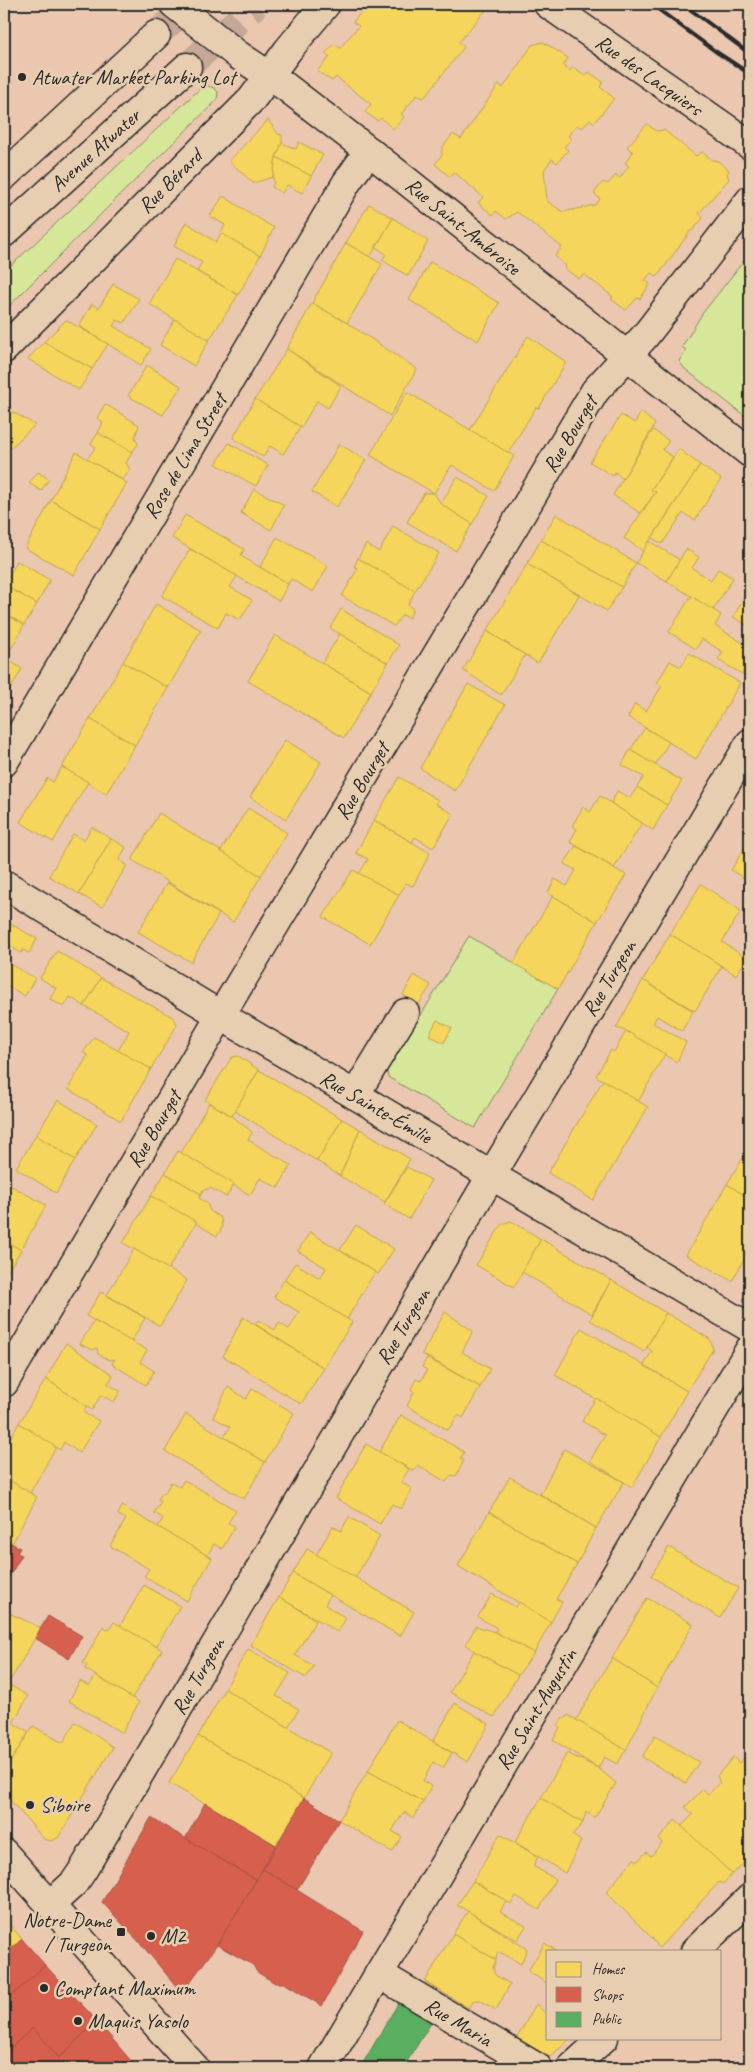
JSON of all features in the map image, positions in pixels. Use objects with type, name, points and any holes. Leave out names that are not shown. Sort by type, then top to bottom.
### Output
[{"type":"street","name":"Rue Saint-Ambroise","points":[[174,4],[238,55],[369,151],[750,453]]},
{"type":"street","name":"Rue Bérard","points":[[4,349],[252,99],[326,4]]},
{"type":"street","name":"Rue des Lacquiers","points":[[548,4],[750,145]]},
{"type":"street","name":"Avenue Atwater","points":[[4,176],[156,35]]},
{"type":"street","name":"Avenue Atwater","points":[[4,233],[187,67]]},
{"type":"street","name":"Rose de Lima Street","points":[[4,762],[347,182],[369,151]]},
{"type":"street","name":"Rue Bourget","points":[[4,1383],[595,391],[645,336],[750,200]]},
{"type":"street","name":"Rue Turgeon","points":[[50,1905],[74,1883],[83,1870],[491,1176],[750,743]]},
{"type":"street","name":"Rue Sainte-Émilie","points":[[4,884],[221,1016],[750,1328]]},
{"type":"street","points":[[356,1095],[405,1013]]},
{"type":"street","name":"Rue Saint-Augustin","points":[[323,2068],[750,1349]]},
{"type":"street","points":[[4,1853],[195,2068]]},
{"type":"street","points":[[696,1950],[750,1898]]},
{"type":"street","name":"Rue Maria","points":[[379,1974],[538,2068]]},
{"type":"street","points":[[571,2068],[602,2040]]},
{"type":"green space","points":[[204,85],[214,88],[218,92],[217,100],[4,311],[4,272]]},
{"type":"green space","points":[[750,253],[750,420],[685,369],[679,361],[686,350],[682,347],[702,314]]},
{"type":"green space","points":[[469,936],[558,989],[475,1128],[388,1077],[387,1071]]},
{"type":"building: Homes","points":[[368,4],[487,4],[489,6],[459,42],[464,47],[424,98],[417,95],[401,114],[404,117],[393,129],[381,118],[378,121],[365,112],[371,104],[336,77],[332,81],[317,71],[330,57],[325,54],[334,44],[340,48],[359,26],[353,22]]},
{"type":"building: Homes","points":[[543,42],[568,58],[563,66],[570,71],[573,67],[586,76],[589,72],[603,82],[600,87],[614,98],[594,123],[590,119],[582,128],[576,125],[568,136],[571,139],[564,147],[568,150],[557,163],[552,159],[544,170],[547,201],[563,212],[595,205],[600,199],[594,193],[603,182],[608,184],[616,175],[620,178],[629,166],[625,163],[633,152],[627,147],[647,124],[656,131],[664,130],[696,156],[702,152],[729,170],[727,174],[729,179],[699,213],[703,218],[691,230],[657,277],[652,272],[645,280],[650,284],[640,299],[637,298],[626,310],[584,274],[579,279],[564,268],[566,266],[555,256],[562,247],[517,212],[506,219],[496,211],[493,215],[478,203],[483,197],[454,172],[450,177],[435,164],[442,155],[442,148],[453,134],[461,139],[499,84],[503,88],[532,45]]},
{"type":"building: Homes","points":[[268,120],[278,134],[282,135],[282,143],[276,157],[273,177],[253,183],[229,161]]},
{"type":"building: Homes","points":[[299,142],[323,155],[311,176],[276,157],[282,143],[296,149]]},
{"type":"building: Homes","points":[[276,157],[311,176],[302,193],[287,185],[282,193],[272,187]]},
{"type":"building: Homes","points":[[223,196],[274,228],[260,256],[221,233],[225,225],[210,216]]},
{"type":"building: Homes","points":[[369,204],[393,218],[370,257],[346,243]]},
{"type":"building: Homes","points":[[393,218],[428,241],[408,276],[382,260],[386,254],[376,247]]},
{"type":"building: Homes","points":[[186,222],[216,242],[221,233],[260,256],[238,295],[197,271],[202,262],[174,246]]},
{"type":"building: Homes","points":[[346,243],[382,264],[347,323],[312,303]]},
{"type":"building: Homes","points":[[175,259],[238,295],[209,340],[149,304]]},
{"type":"building: Homes","points":[[430,262],[499,303],[478,341],[409,300]]},
{"type":"building: Homes","points":[[113,284],[139,299],[124,323],[117,320],[113,326],[151,349],[141,365],[79,326],[92,304],[99,308]]},
{"type":"building: Homes","points":[[312,303],[347,323],[417,369],[390,416],[287,349]]},
{"type":"building: Homes","points":[[175,319],[209,340],[194,366],[160,345]]},
{"type":"building: Homes","points":[[66,320],[108,344],[92,369],[44,342]]},
{"type":"building: Homes","points":[[528,336],[566,362],[539,408],[536,407],[508,453],[470,430]]},
{"type":"building: Homes","points":[[44,342],[92,369],[79,390],[28,359]]},
{"type":"building: Homes","points":[[287,349],[341,386],[328,408],[317,401],[301,427],[255,399]]},
{"type":"building: Homes","points":[[147,365],[181,386],[163,415],[128,396]]},
{"type":"building: Homes","points":[[407,392],[514,456],[494,491],[452,465],[434,493],[370,455]]},
{"type":"building: Homes","points":[[255,399],[301,427],[283,454],[270,446],[263,457],[233,438]]},
{"type":"building: Homes","points":[[105,404],[139,425],[135,437],[138,444],[132,452],[98,433],[103,422],[97,418]]},
{"type":"building: Homes","points":[[4,407],[35,425],[4,454]]},
{"type":"building: Homes","points":[[641,412],[655,424],[623,479],[615,472],[613,476],[590,462],[621,415],[635,423]]},
{"type":"building: Homes","points":[[653,430],[669,441],[662,450],[673,457],[651,490],[656,492],[640,513],[613,495]]},
{"type":"building: Homes","points":[[98,433],[132,452],[126,463],[130,469],[123,480],[87,459],[96,447],[91,444]]},
{"type":"building: Homes","points":[[229,443],[268,465],[256,486],[216,464]]},
{"type":"building: Homes","points":[[339,444],[366,460],[337,507],[312,492]]},
{"type":"building: Homes","points":[[679,449],[700,465],[643,551],[624,538],[656,492],[651,490]]},
{"type":"building: Homes","points":[[76,452],[127,483],[100,529],[51,500]]},
{"type":"building: Homes","points":[[700,465],[721,479],[695,520],[683,513],[662,544],[652,538]]},
{"type":"building: Homes","points":[[38,472],[49,479],[41,491],[29,483]]},
{"type":"building: Homes","points":[[457,477],[489,496],[472,524],[441,504]]},
{"type":"building: Homes","points":[[254,489],[284,505],[271,530],[241,513]]},
{"type":"building: Homes","points":[[424,493],[434,493],[441,504],[472,524],[456,551],[407,522]]},
{"type":"building: Homes","points":[[51,500],[100,529],[74,575],[25,548]]},
{"type":"building: Homes","points":[[556,514],[636,563],[622,587],[541,540]]},
{"type":"building: Homes","points":[[185,515],[244,549],[241,556],[288,584],[279,601],[172,538]]},
{"type":"building: Homes","points":[[393,526],[439,553],[415,591],[358,558],[366,544],[379,552]]},
{"type":"building: Homes","points":[[277,537],[328,566],[313,592],[291,579],[288,584],[260,567]]},
{"type":"building: Homes","points":[[541,540],[622,587],[607,611],[527,564]]},
{"type":"building: Homes","points":[[649,541],[680,560],[667,581],[636,563]]},
{"type":"building: Homes","points":[[190,549],[237,576],[230,587],[252,600],[240,620],[226,613],[218,628],[162,596]]},
{"type":"building: Homes","points":[[686,549],[699,557],[692,568],[711,580],[718,569],[733,578],[713,610],[667,581]]},
{"type":"building: Homes","points":[[358,558],[415,591],[408,605],[413,609],[409,618],[402,615],[394,626],[342,596],[358,568],[354,567]]},
{"type":"building: Homes","points":[[17,561],[50,580],[37,604],[4,585]]},
{"type":"building: Homes","points":[[527,564],[579,595],[538,663],[487,631]]},
{"type":"building: Homes","points":[[4,585],[37,604],[24,625],[4,613]]},
{"type":"building: Homes","points":[[750,588],[750,627],[733,617]]},
{"type":"building: Homes","points":[[691,596],[721,615],[715,626],[750,647],[750,660],[742,674],[718,660],[723,652],[702,639],[696,649],[669,632]]},
{"type":"building: Homes","points":[[156,604],[201,630],[168,688],[123,662]]},
{"type":"building: Homes","points":[[341,609],[399,645],[388,663],[330,628]]},
{"type":"building: Homes","points":[[4,613],[24,625],[11,649],[4,644]]},
{"type":"building: Homes","points":[[487,631],[525,655],[501,695],[463,670]]},
{"type":"building: Homes","points":[[340,634],[388,663],[371,692],[322,663]]},
{"type":"building: Homes","points":[[275,635],[371,692],[344,738],[248,681]]},
{"type":"building: Homes","points":[[689,653],[740,683],[696,759],[628,717],[635,704],[646,711],[662,686],[657,683],[670,661],[681,667]]},
{"type":"building: Homes","points":[[4,657],[22,669],[4,700]]},
{"type":"building: Homes","points":[[123,662],[168,688],[135,745],[90,719]]},
{"type":"building: Homes","points":[[468,684],[505,705],[455,791],[420,768]]},
{"type":"building: Homes","points":[[90,719],[135,745],[106,794],[62,767]]},
{"type":"building: Homes","points":[[645,728],[669,742],[655,765],[630,750]]},
{"type":"building: Homes","points":[[285,740],[321,762],[286,819],[250,797]]},
{"type":"building: Homes","points":[[630,750],[682,781],[667,805],[637,787],[644,777],[622,765]]},
{"type":"building: Homes","points":[[62,767],[88,782],[53,842],[20,822],[47,778],[53,782]]},
{"type":"building: Homes","points":[[399,777],[438,800],[436,804],[453,814],[433,848],[415,837],[412,842],[374,820]]},
{"type":"building: Homes","points":[[637,787],[667,805],[653,830],[611,803],[617,791],[630,798]]},
{"type":"building: Homes","points":[[600,796],[642,823],[614,868],[570,842],[577,829],[572,826],[583,807],[590,812]]},
{"type":"building: Homes","points":[[248,808],[287,833],[261,876],[220,852]]},
{"type":"building: Homes","points":[[159,813],[261,876],[233,922],[132,860]]},
{"type":"building: Homes","points":[[374,820],[430,853],[413,886],[406,883],[399,895],[359,874],[368,859],[356,853]]},
{"type":"building: Homes","points":[[92,827],[111,839],[79,894],[49,876],[73,834],[84,840]]},
{"type":"building: Homes","points":[[111,839],[126,847],[119,860],[127,865],[102,907],[79,894]]},
{"type":"building: Homes","points":[[750,839],[750,882],[731,870]]},
{"type":"building: Homes","points":[[576,846],[626,875],[597,922],[548,893],[555,879],[567,886],[576,870],[564,864]]},
{"type":"building: Homes","points":[[353,870],[399,895],[370,944],[323,917]]},
{"type":"building: Homes","points":[[167,883],[219,914],[191,962],[138,932]]},
{"type":"building: Homes","points":[[701,884],[741,911],[722,942],[747,958],[736,975],[670,934]]},
{"type":"building: Homes","points":[[553,896],[597,922],[558,989],[513,963]]},
{"type":"building: Homes","points":[[4,920],[37,939],[29,953],[23,950],[21,953],[4,942]]},
{"type":"building: Homes","points":[[670,934],[722,966],[695,1011],[643,980]]},
{"type":"building: Homes","points":[[57,951],[101,978],[84,1006],[70,997],[64,1007],[50,999],[56,988],[40,978]]},
{"type":"building: Homes","points":[[6,962],[35,978],[25,996],[4,984],[4,966]]},
{"type":"building: Homes","points":[[414,975],[431,985],[419,1004],[403,995]]},
{"type":"building: Homes","points":[[101,978],[174,1018],[177,1025],[151,1069],[118,1051],[129,1031],[84,1006]]},
{"type":"building: Homes","points":[[643,980],[693,1011],[682,1031],[657,1016],[653,1023],[686,1042],[677,1062],[626,1031],[616,1028]]},
{"type":"building: Homes","points":[[437,1020],[452,1028],[444,1043],[429,1035]]},
{"type":"building: Homes","points":[[626,1031],[665,1054],[638,1102],[596,1076],[611,1050],[614,1052]]},
{"type":"building: Homes","points":[[94,1037],[151,1069],[121,1121],[68,1089],[88,1055],[83,1053]]},
{"type":"building: Homes","points":[[238,1056],[259,1070],[232,1116],[205,1100],[232,1057]]},
{"type":"building: Homes","points":[[259,1070],[342,1119],[317,1161],[235,1111]]},
{"type":"building: Homes","points":[[603,1080],[648,1107],[593,1200],[548,1173]]},
{"type":"building: Homes","points":[[58,1100],[97,1124],[75,1160],[36,1135]]},
{"type":"building: Homes","points":[[209,1103],[232,1116],[252,1132],[248,1140],[291,1165],[278,1188],[260,1178],[250,1195],[181,1153]]},
{"type":"building: Homes","points":[[342,1119],[360,1129],[340,1176],[317,1161]]},
{"type":"building: Homes","points":[[360,1129],[410,1159],[385,1202],[340,1176]]},
{"type":"building: Homes","points":[[36,1135],[75,1160],[56,1193],[16,1168]]},
{"type":"building: Homes","points":[[750,1146],[750,1199],[727,1184]]},
{"type":"building: Homes","points":[[178,1151],[234,1184],[226,1197],[211,1188],[203,1190],[201,1194],[165,1173]]},
{"type":"building: Homes","points":[[407,1167],[431,1180],[409,1219],[384,1204]]},
{"type":"building: Homes","points":[[165,1173],[201,1194],[199,1198],[207,1203],[210,1211],[221,1218],[222,1228],[217,1236],[151,1196]]},
{"type":"building: Homes","points":[[4,1182],[46,1205],[21,1250],[4,1240]]},
{"type":"building: Homes","points":[[727,1184],[750,1199],[750,1249],[732,1281],[686,1255]]},
{"type":"building: Homes","points":[[151,1196],[197,1222],[168,1269],[123,1243]]},
{"type":"building: Homes","points":[[511,1221],[541,1239],[514,1287],[476,1265],[502,1224]]},
{"type":"building: Homes","points":[[356,1225],[394,1249],[378,1274],[340,1250]]},
{"type":"building: Homes","points":[[310,1232],[375,1272],[347,1319],[284,1280],[295,1263],[320,1278],[326,1268],[298,1251]]},
{"type":"building: Homes","points":[[541,1239],[611,1280],[592,1314],[522,1272]]},
{"type":"building: Homes","points":[[4,1240],[21,1250],[4,1277]]},
{"type":"building: Homes","points":[[134,1249],[187,1280],[160,1326],[107,1295]]},
{"type":"building: Homes","points":[[284,1280],[352,1322],[324,1368],[255,1324],[258,1320],[275,1330],[279,1323],[289,1329],[299,1312],[274,1297]]},
{"type":"building: Homes","points":[[611,1280],[666,1313],[644,1352],[590,1320]]},
{"type":"building: Homes","points":[[101,1292],[145,1318],[131,1342],[86,1316]]},
{"type":"building: Homes","points":[[445,1312],[473,1331],[462,1352],[490,1369],[480,1387],[422,1354]]},
{"type":"building: Homes","points":[[666,1313],[710,1339],[713,1349],[687,1391],[644,1365],[652,1351],[647,1347]]},
{"type":"building: Homes","points":[[243,1317],[324,1368],[301,1404],[223,1356]]},
{"type":"building: Homes","points":[[94,1321],[147,1350],[140,1362],[154,1371],[146,1385],[112,1364],[115,1359],[110,1360],[98,1354],[97,1348],[93,1350],[80,1344]]},
{"type":"building: Homes","points":[[581,1328],[687,1391],[661,1437],[555,1375]]},
{"type":"building: Homes","points":[[66,1343],[113,1375],[108,1384],[120,1391],[114,1402],[101,1395],[92,1410],[46,1379]]},
{"type":"building: Homes","points":[[427,1358],[480,1387],[463,1418],[458,1415],[448,1430],[407,1406],[414,1392],[411,1389],[416,1379],[421,1381],[427,1370],[422,1367]]},
{"type":"building: Homes","points":[[46,1379],[86,1406],[84,1413],[99,1421],[79,1453],[64,1442],[60,1450],[19,1423]]},
{"type":"building: Homes","points":[[228,1387],[246,1399],[252,1389],[294,1413],[265,1462],[224,1437],[230,1427],[213,1417]]},
{"type":"building: Homes","points":[[596,1398],[661,1437],[632,1487],[590,1461],[605,1435],[582,1421]]},
{"type":"building: Homes","points":[[186,1414],[265,1462],[244,1499],[165,1451]]},
{"type":"building: Homes","points":[[401,1415],[464,1452],[460,1459],[464,1460],[456,1476],[451,1475],[446,1482],[418,1465],[414,1471],[379,1452]]},
{"type":"building: Homes","points":[[19,1423],[56,1447],[30,1493],[4,1477],[4,1449]]},
{"type":"building: Homes","points":[[366,1444],[409,1469],[401,1482],[412,1489],[401,1509],[392,1504],[380,1524],[336,1498]]},
{"type":"building: Homes","points":[[564,1449],[624,1482],[596,1528],[540,1494]]},
{"type":"building: Homes","points":[[4,1477],[37,1497],[12,1544],[4,1539]]},
{"type":"building: Homes","points":[[510,1477],[596,1528],[577,1564],[489,1512]]},
{"type":"building: Homes","points":[[184,1480],[236,1510],[228,1523],[235,1526],[222,1549],[214,1544],[207,1556],[158,1527],[163,1518],[154,1513],[161,1501],[158,1499],[162,1493],[164,1494],[171,1482],[180,1487]]},
{"type":"building: Homes","points":[[122,1506],[212,1558],[187,1601],[144,1576],[149,1569],[110,1546],[126,1519],[118,1515]]},
{"type":"building: Homes","points":[[489,1512],[577,1564],[556,1599],[562,1602],[551,1622],[458,1566]]},
{"type":"building: Homes","points":[[349,1517],[380,1536],[355,1578],[316,1555],[333,1526],[341,1531]]},
{"type":"building: Homes","points":[[669,1547],[738,1588],[720,1618],[651,1576]]},
{"type":"building: Homes","points":[[307,1549],[414,1612],[400,1636],[293,1573]]},
{"type":"building: Homes","points":[[293,1573],[330,1595],[325,1605],[346,1618],[338,1632],[279,1597]]},
{"type":"building: Homes","points":[[144,1585],[180,1606],[156,1647],[120,1626]]},
{"type":"building: Homes","points":[[492,1594],[516,1607],[519,1602],[551,1622],[534,1653],[495,1632],[497,1628],[478,1617]]},
{"type":"building: Homes","points":[[279,1597],[316,1620],[295,1655],[314,1666],[306,1678],[251,1645]]},
{"type":"building: Homes","points":[[647,1598],[693,1624],[657,1688],[612,1658]]},
{"type":"building: Homes","points":[[7,1612],[41,1628],[4,1691],[4,1617]]},
{"type":"building: Homes","points":[[114,1622],[162,1650],[132,1698],[85,1669],[87,1665],[83,1663],[103,1626],[109,1630]]},
{"type":"building: Homes","points":[[476,1626],[495,1632],[534,1653],[518,1675],[474,1651],[466,1644]]},
{"type":"building: Homes","points":[[248,1649],[290,1673],[276,1696],[299,1709],[288,1727],[225,1689]]},
{"type":"building: Homes","points":[[474,1651],[518,1675],[494,1717],[450,1692]]},
{"type":"building: Homes","points":[[612,1658],[657,1688],[626,1750],[576,1720]]},
{"type":"building: Homes","points":[[96,1676],[139,1702],[122,1733],[69,1701],[80,1681],[89,1686]]},
{"type":"building: Homes","points":[[8,1684],[28,1696],[13,1723],[29,1732],[4,1772],[4,1691]]},
{"type":"building: Homes","points":[[225,1689],[331,1753],[304,1798],[198,1736]]},
{"type":"building: Homes","points":[[455,1703],[489,1724],[468,1762],[433,1741]]},
{"type":"building: Homes","points":[[568,1715],[626,1750],[617,1764],[604,1757],[598,1768],[553,1740],[560,1728],[558,1726],[563,1717],[565,1719]]},
{"type":"building: Homes","points":[[397,1720],[452,1753],[443,1768],[433,1762],[423,1781],[431,1786],[423,1802],[368,1771]]},
{"type":"building: Homes","points":[[75,1722],[113,1747],[58,1838],[50,1841],[44,1839],[4,1793],[4,1772],[33,1726],[63,1743]]},
{"type":"building: Homes","points":[[198,1736],[304,1798],[276,1845],[169,1783]]},
{"type":"building: Homes","points":[[655,1736],[699,1762],[686,1783],[642,1757]]},
{"type":"building: Homes","points":[[750,1751],[750,1858],[732,1874],[681,1827],[693,1814],[685,1807],[703,1789],[708,1794],[720,1783],[717,1776],[733,1757],[739,1763]]},
{"type":"building: Homes","points":[[567,1753],[598,1768],[616,1783],[595,1817],[586,1812],[583,1823],[541,1798]]},
{"type":"building: Homes","points":[[368,1771],[423,1802],[413,1818],[404,1812],[392,1831],[402,1837],[392,1852],[339,1820]]},
{"type":"building: Homes","points":[[541,1798],[583,1823],[572,1835],[581,1841],[565,1873],[515,1842]]},
{"type":"building: Homes","points":[[675,1820],[732,1874],[723,1884],[719,1882],[659,1948],[653,1939],[606,1892],[634,1859],[638,1861],[646,1852],[651,1856],[662,1843],[659,1839]]},
{"type":"building: Homes","points":[[500,1834],[538,1857],[533,1866],[555,1879],[539,1910],[516,1896],[511,1904],[473,1881]]},
{"type":"building: Homes","points":[[473,1881],[506,1901],[500,1912],[526,1926],[517,1940],[457,1905]]},
{"type":"building: Homes","points":[[468,1911],[527,1949],[521,1964],[502,1953],[497,1953],[496,1960],[453,1934]]},
{"type":"building: Homes","points":[[4,1918],[22,1939],[4,1956]]},
{"type":"building: Homes","points":[[453,1934],[496,1960],[493,1968],[495,1975],[510,1984],[496,2010],[480,2000],[474,2000],[469,2008],[425,1982]]},
{"type":"building: Homes","points":[[545,1943],[555,1950],[546,1950],[546,1983],[528,1971]]},
{"type":"building: Homes","points":[[536,2004],[546,2014],[546,2040],[569,2040],[550,2057],[517,2038]]},
{"type":"building: Shops","points":[[4,1539],[20,1548],[17,1553],[22,1555],[4,1585]]},
{"type":"building: Shops","points":[[48,1616],[82,1636],[69,1659],[35,1638]]},
{"type":"building: Shops","points":[[304,1798],[339,1820],[297,1890],[263,1869]]},
{"type":"building: Shops","points":[[205,1803],[276,1845],[256,1880],[185,1839]]},
{"type":"building: Shops","points":[[151,1818],[256,1880],[220,1941],[182,1993],[141,1944],[102,1902]]},
{"type":"building: Shops","points":[[263,1869],[363,1931],[322,2006],[284,1983],[275,1983],[257,1972],[253,1965],[217,1945]]},
{"type":"building: Shops","points":[[22,1939],[45,1965],[4,2003],[4,1956]]},
{"type":"building: Shops","points":[[45,1965],[97,2021],[59,2058],[33,2028],[4,2054],[4,2003]]},
{"type":"building: Shops","points":[[97,2021],[137,2068],[4,2068],[4,2054],[33,2028],[59,2058]]},
{"type":"building: Public","points":[[399,2002],[431,2023],[403,2068],[360,2068]]},
{"type":"tunnel","points":[[156,35],[190,4]]},
{"type":"tunnel","points":[[187,67],[256,4]]},
{"type":"railway","points":[[651,4],[750,74]]},
{"type":"railway","points":[[683,4],[750,54]]},
{"type":"place","name":"Atwater Market Parking Lot","points":[[22,77]]},
{"type":"place","name":"Siboire","points":[[30,1805]]},
{"type":"place","name":"Notre-Dame / Turgeon","points":[[121,1932]]},
{"type":"place","name":"M2","points":[[151,1936]]},
{"type":"place","name":"Comptant Maximum","points":[[44,1988]]},
{"type":"place","name":"Maquis Yasolo","points":[[78,2021]]}]
